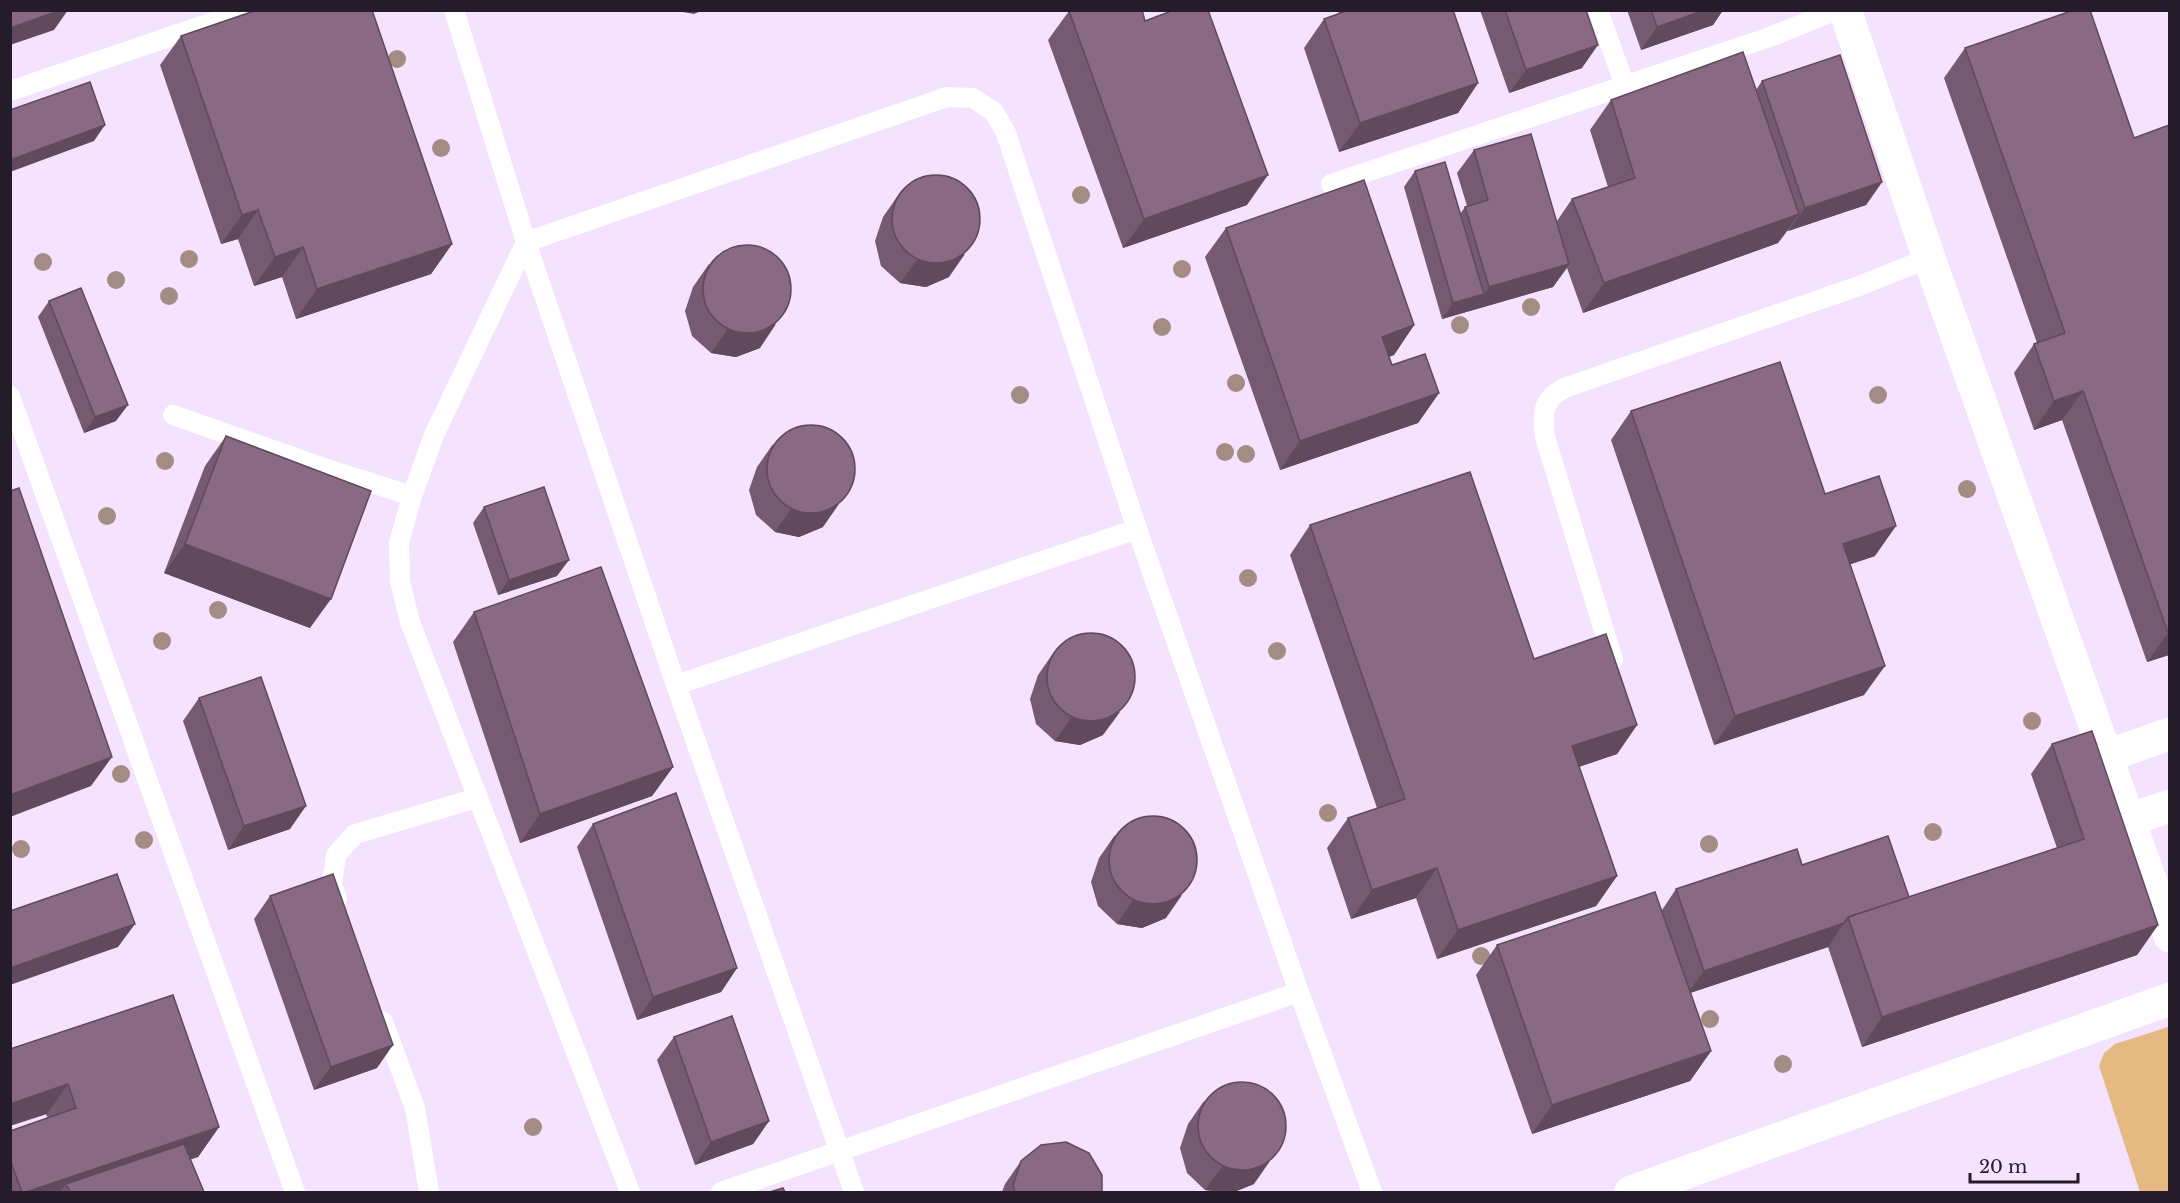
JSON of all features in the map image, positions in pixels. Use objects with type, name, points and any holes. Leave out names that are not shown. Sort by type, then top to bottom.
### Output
[{"type":"street","points":[[1845,10],[1929,258],[2169,936]]},
{"type":"street","points":[[2106,756],[2169,734]]},
{"type":"street","points":[[2128,820],[2169,806]]},
{"type":"street","points":[[1631,1192],[2169,999]]},
{"type":"lane","points":[[10,91],[249,10]]},
{"type":"lane","points":[[454,10],[525,242],[676,685],[854,1192]]},
{"type":"lane","points":[[1598,10],[1625,86]]},
{"type":"lane","points":[[1330,184],[1770,37],[1837,10]]},
{"type":"lane","points":[[630,1192],[410,622],[400,581],[399,543],[412,496],[434,435],[525,242],[947,97],[973,98],[994,112],[1006,133],[1137,529],[1299,992],[1372,1192]]},
{"type":"lane","points":[[1617,673],[1545,437],[1543,419],[1546,404],[1555,392],[1859,286],[1929,258]]},
{"type":"lane","points":[[10,396],[295,1192]]},
{"type":"lane","points":[[173,415],[412,496]]},
{"type":"lane","points":[[676,685],[1137,529]]},
{"type":"lane","points":[[344,918],[332,885],[336,855],[356,834],[477,798]]},
{"type":"lane","points":[[721,1192],[1299,992]]},
{"type":"lane","points":[[378,1008],[415,1108],[429,1192]]},
{"type":"shaded area","points":[[2168,1027],[2169,1192],[2140,1192],[2099,1066],[2104,1053],[2115,1044]]},
{"type":"building","points":[[10,10],[61,10],[10,28]]},
{"type":"building","points":[[257,10],[372,10],[452,244],[317,289],[303,247],[275,257],[258,210],[242,215],[181,36]]},
{"type":"building","points":[[1142,10],[1145,21],[1174,10],[1208,10],[1268,175],[1144,219],[1069,11]]},
{"type":"building","points":[[1349,10],[1453,10],[1478,83],[1360,123],[1324,19]]},
{"type":"building","points":[[1505,10],[1586,10],[1598,45],[1526,70]]},
{"type":"building","points":[[1651,10],[1705,10],[1657,27]]},
{"type":"building","points":[[2074,10],[2090,10],[2134,138],[2169,125],[2168,633],[2083,391],[2054,401],[2034,344],[2065,333],[1965,48]]},
{"type":"building","points":[[1743,52],[1799,214],[1604,283],[1572,199],[1635,178],[1611,100]]},
{"type":"building","points":[[1840,55],[1882,182],[1805,208],[1762,81]]},
{"type":"building","points":[[90,82],[105,125],[10,160],[10,110]]},
{"type":"building","points":[[1531,134],[1569,264],[1489,287],[1465,207],[1488,200],[1474,150]]},
{"type":"building","points":[[1445,162],[1484,294],[1453,303],[1415,171]]},
{"type":"building","points":[[936,175],[953,178],[967,188],[977,202],[980,219],[977,236],[967,250],[953,260],[936,263],[919,260],[905,250],[895,236],[892,219],[895,202],[905,188],[919,178]]},
{"type":"building","points":[[1364,180],[1414,325],[1382,337],[1392,365],[1425,354],[1439,393],[1300,441],[1226,228]]},
{"type":"building","points":[[747,245],[764,248],[778,258],[788,272],[791,289],[788,306],[778,320],[764,330],[747,333],[730,330],[716,320],[706,306],[703,289],[706,272],[716,258],[730,248]]},
{"type":"building","points":[[81,288],[128,405],[95,417],[49,301]]},
{"type":"building","points":[[1780,362],[1825,494],[1879,476],[1896,526],[1843,544],[1885,666],[1735,716],[1631,411]]},
{"type":"building","points":[[811,425],[828,428],[842,438],[852,452],[855,469],[852,486],[842,500],[828,510],[811,513],[794,510],[780,500],[770,486],[767,469],[770,452],[780,438],[794,428]]},
{"type":"building","points":[[226,436],[371,491],[331,599],[185,544]]},
{"type":"building","points":[[1470,472],[1534,659],[1606,634],[1637,725],[1572,746],[1617,876],[1458,930],[1437,868],[1372,890],[1348,818],[1405,799],[1310,525]]},
{"type":"building","points":[[544,487],[569,560],[509,580],[484,507]]},
{"type":"building","points":[[19,488],[112,757],[10,795],[10,491]]},
{"type":"building","points":[[601,567],[673,767],[540,814],[474,612]]},
{"type":"building","points":[[1091,633],[1108,636],[1122,646],[1132,660],[1135,677],[1132,694],[1122,708],[1108,718],[1091,721],[1074,718],[1060,708],[1050,694],[1047,677],[1050,660],[1060,646],[1074,636]]},
{"type":"building","points":[[261,677],[306,806],[244,826],[199,698]]},
{"type":"building","points":[[2092,731],[2158,925],[1882,1017],[1848,917],[2084,839],[2052,744]]},
{"type":"building","points":[[676,793],[737,968],[653,997],[593,824]]},
{"type":"building","points":[[1153,816],[1170,819],[1184,829],[1194,843],[1197,860],[1194,877],[1184,891],[1170,901],[1153,904],[1136,901],[1122,891],[1112,877],[1109,860],[1112,843],[1122,829],[1136,819]]},
{"type":"building","points":[[1888,836],[1909,897],[1848,917],[1844,923],[1704,971],[1676,889],[1797,849],[1802,865]]},
{"type":"building","points":[[117,874],[135,924],[10,968],[10,911]]},
{"type":"building","points":[[333,874],[393,1045],[331,1067],[270,896]]},
{"type":"building","points":[[1655,892],[1711,1051],[1552,1105],[1497,945]]},
{"type":"building","points":[[173,995],[219,1127],[22,1192],[10,1160],[10,1131],[76,1108],[68,1084],[10,1104],[10,1049]]},
{"type":"building","points":[[732,1016],[769,1121],[711,1142],[674,1037]]},
{"type":"building","points":[[1242,1082],[1259,1085],[1273,1095],[1283,1109],[1286,1126],[1283,1143],[1273,1157],[1259,1167],[1242,1170],[1225,1167],[1211,1157],[1201,1143],[1198,1126],[1201,1109],[1211,1095],[1225,1085]]},
{"type":"building","points":[[1066,1142],[1089,1153],[1102,1175],[1102,1192],[1015,1192],[1013,1185],[1021,1161],[1041,1145]]},
{"type":"building","points":[[184,1144],[204,1192],[70,1192],[66,1184]]},
{"type":"building","points":[[783,1188],[785,1192],[770,1192]]}]
